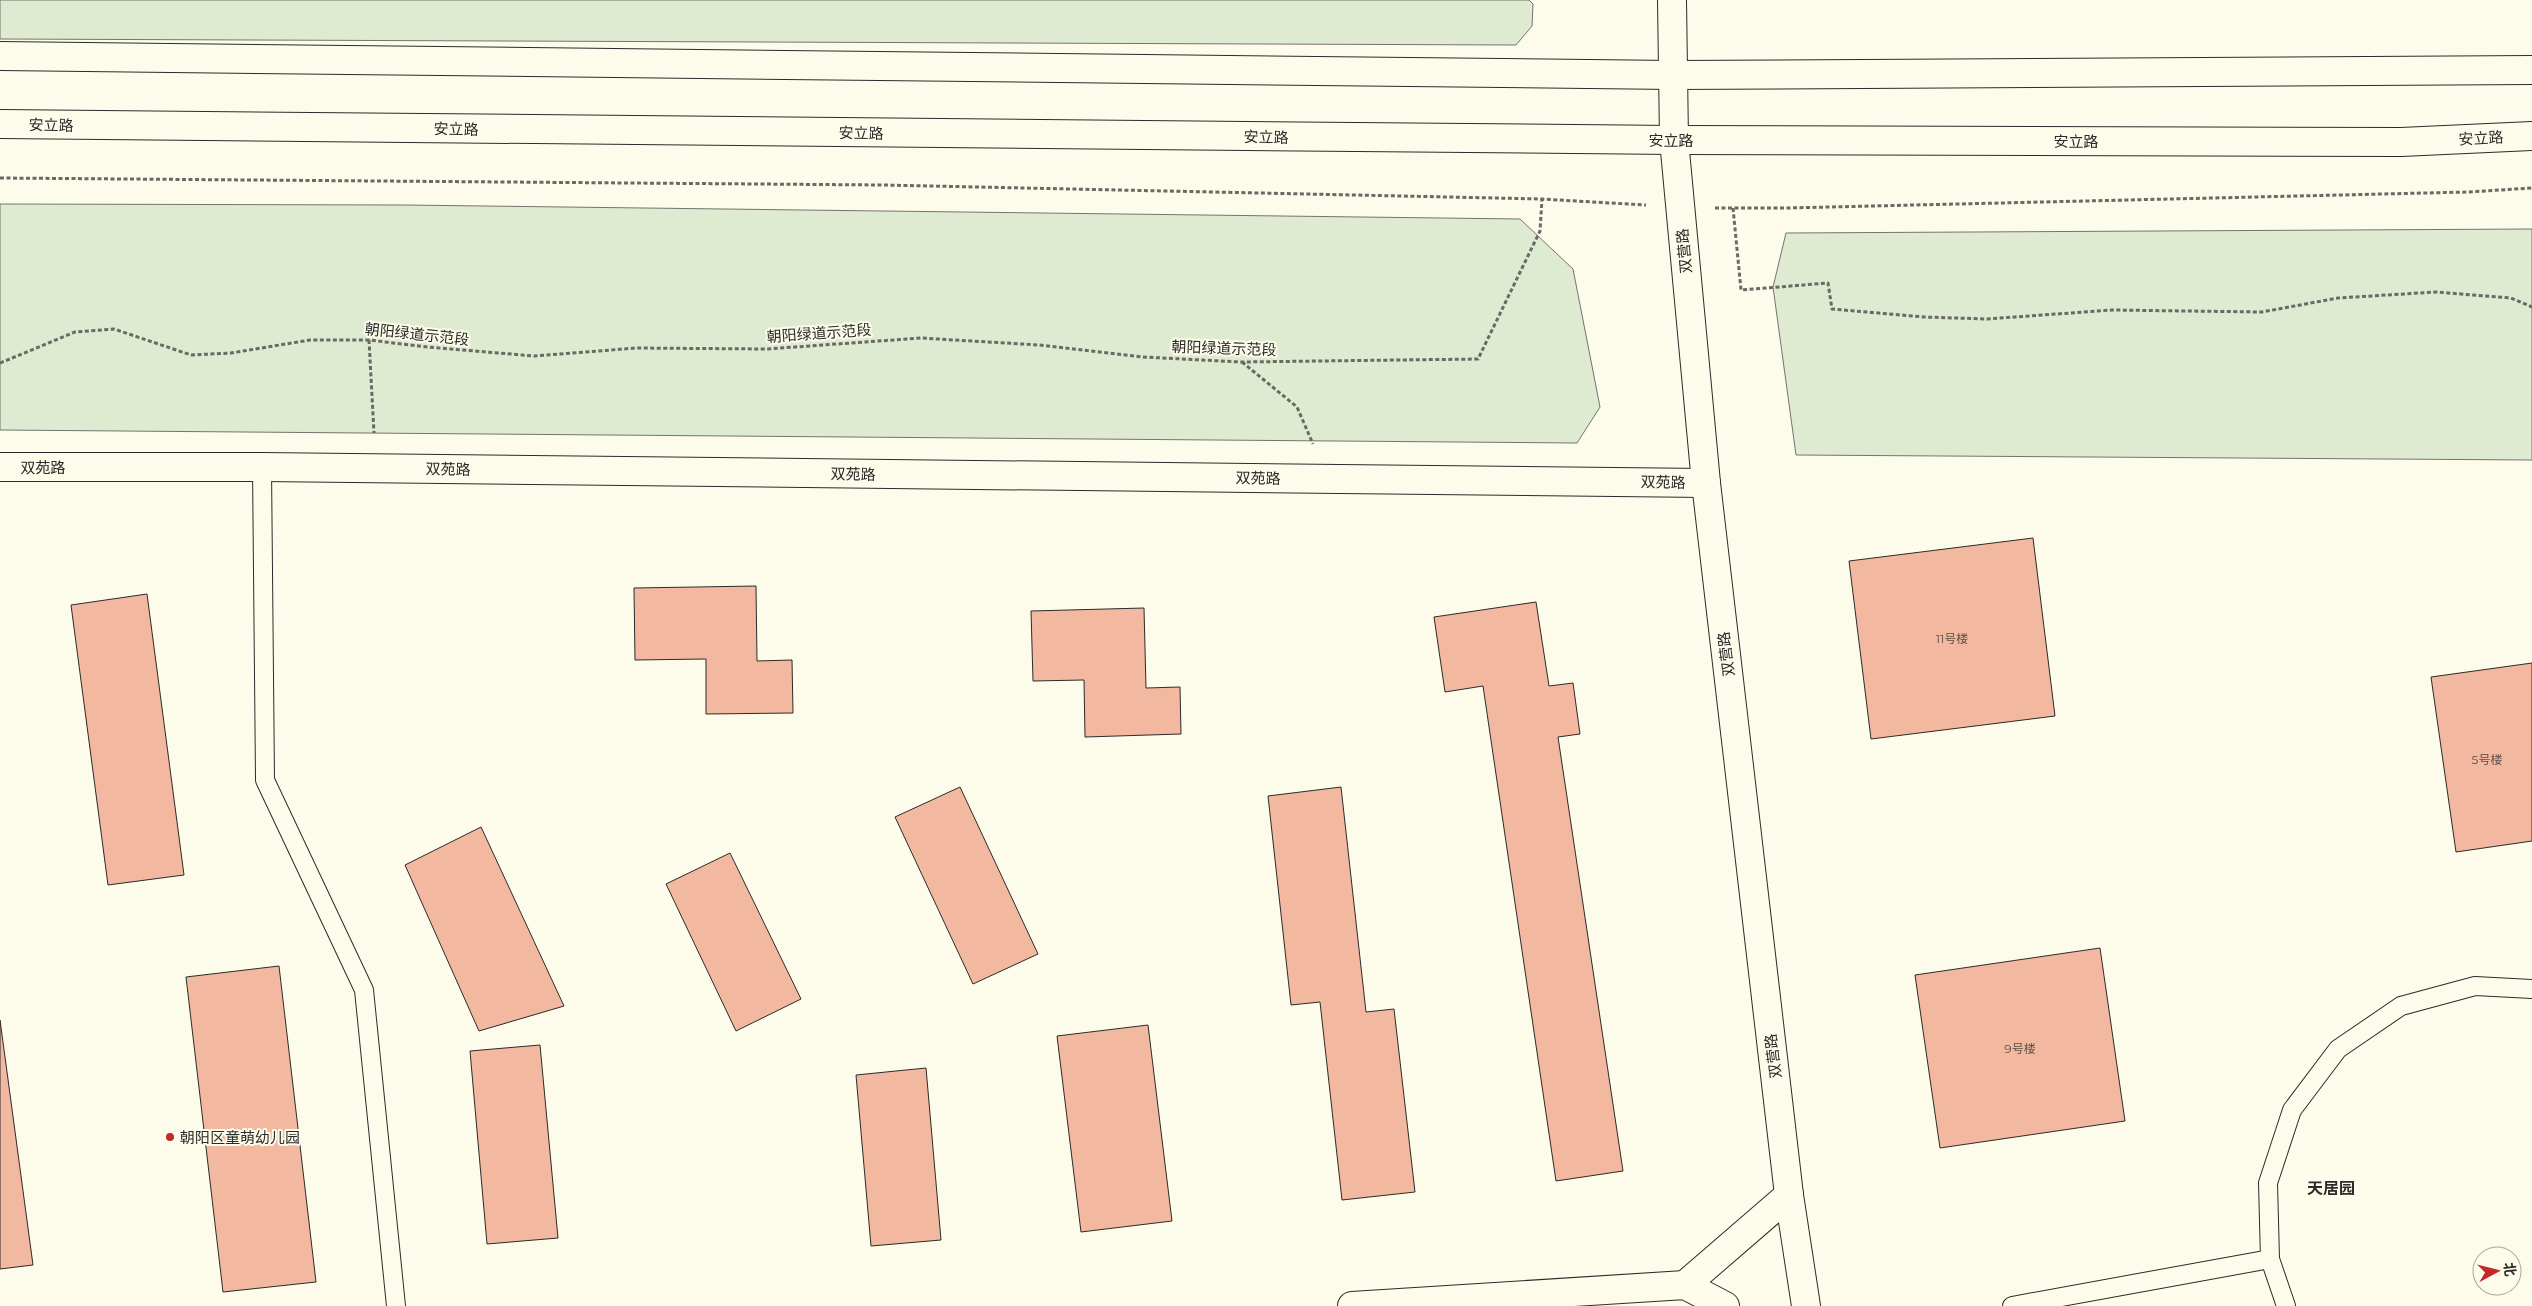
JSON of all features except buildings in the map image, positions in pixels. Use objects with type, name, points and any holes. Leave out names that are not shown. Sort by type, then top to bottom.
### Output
[{"type":"street","name":"双营路","points":[[1672,0],[1674,140],[1706,483],[1789,1195],[1806,1306]]},
{"type":"street","points":[[0,56],[1673,75],[2532,70]]},
{"type":"street","name":"安立路","points":[[0,124],[1674,140],[2401,142],[2532,136]]},
{"type":"street","name":"双苑路","points":[[0,467],[262,467],[1706,483]]},
{"type":"street","points":[[1685,1285],[1789,1195]]},
{"type":"street","points":[[1352,1306],[1685,1285],[1725,1306]]},
{"type":"lane","points":[[262,467],[265,780],[364,990],[396,1306]]},
{"type":"lane","points":[[2286,1306],[2270,1259],[2268,1183],[2292,1110],[2338,1048],[2401,1006],[2475,986],[2532,990]]},
{"type":"lane","points":[[2012,1306],[2270,1259]]},
{"type":"path","points":[[0,178],[883,185],[1542,199],[1732,208],[2468,192],[2532,188]]},
{"type":"path","name":"朝阳绿道示范段","points":[[0,363],[75,332],[114,329],[191,355],[231,353],[310,340],[369,340],[534,356],[636,348],[767,349],[920,338],[1039,345],[1143,357],[1241,362],[1478,359],[1540,231],[1542,199]]},
{"type":"path","points":[[1732,208],[1740,290],[1828,283],[1832,309],[1924,317],[1987,318],[2112,310],[2262,312],[2338,298],[2436,292],[2511,298],[2532,307]]},
{"type":"path","points":[[369,340],[376,469]]},
{"type":"path","points":[[1241,362],[1297,407],[1329,479]]},
{"type":"green space","points":[[0,0],[1529,0],[1533,4],[1532,26],[1516,45],[0,39]]},
{"type":"green space","points":[[0,204],[404,205],[1520,219],[1573,269],[1600,407],[1577,443],[0,430]]},
{"type":"green space","points":[[2532,229],[2532,460],[1796,455],[1773,287],[1786,233]]},
{"type":"place","name":"朝阳区童萌幼儿园","points":[[170,1137]]},
{"type":"district","name":"天居园","points":[[2331,1188]]}]
